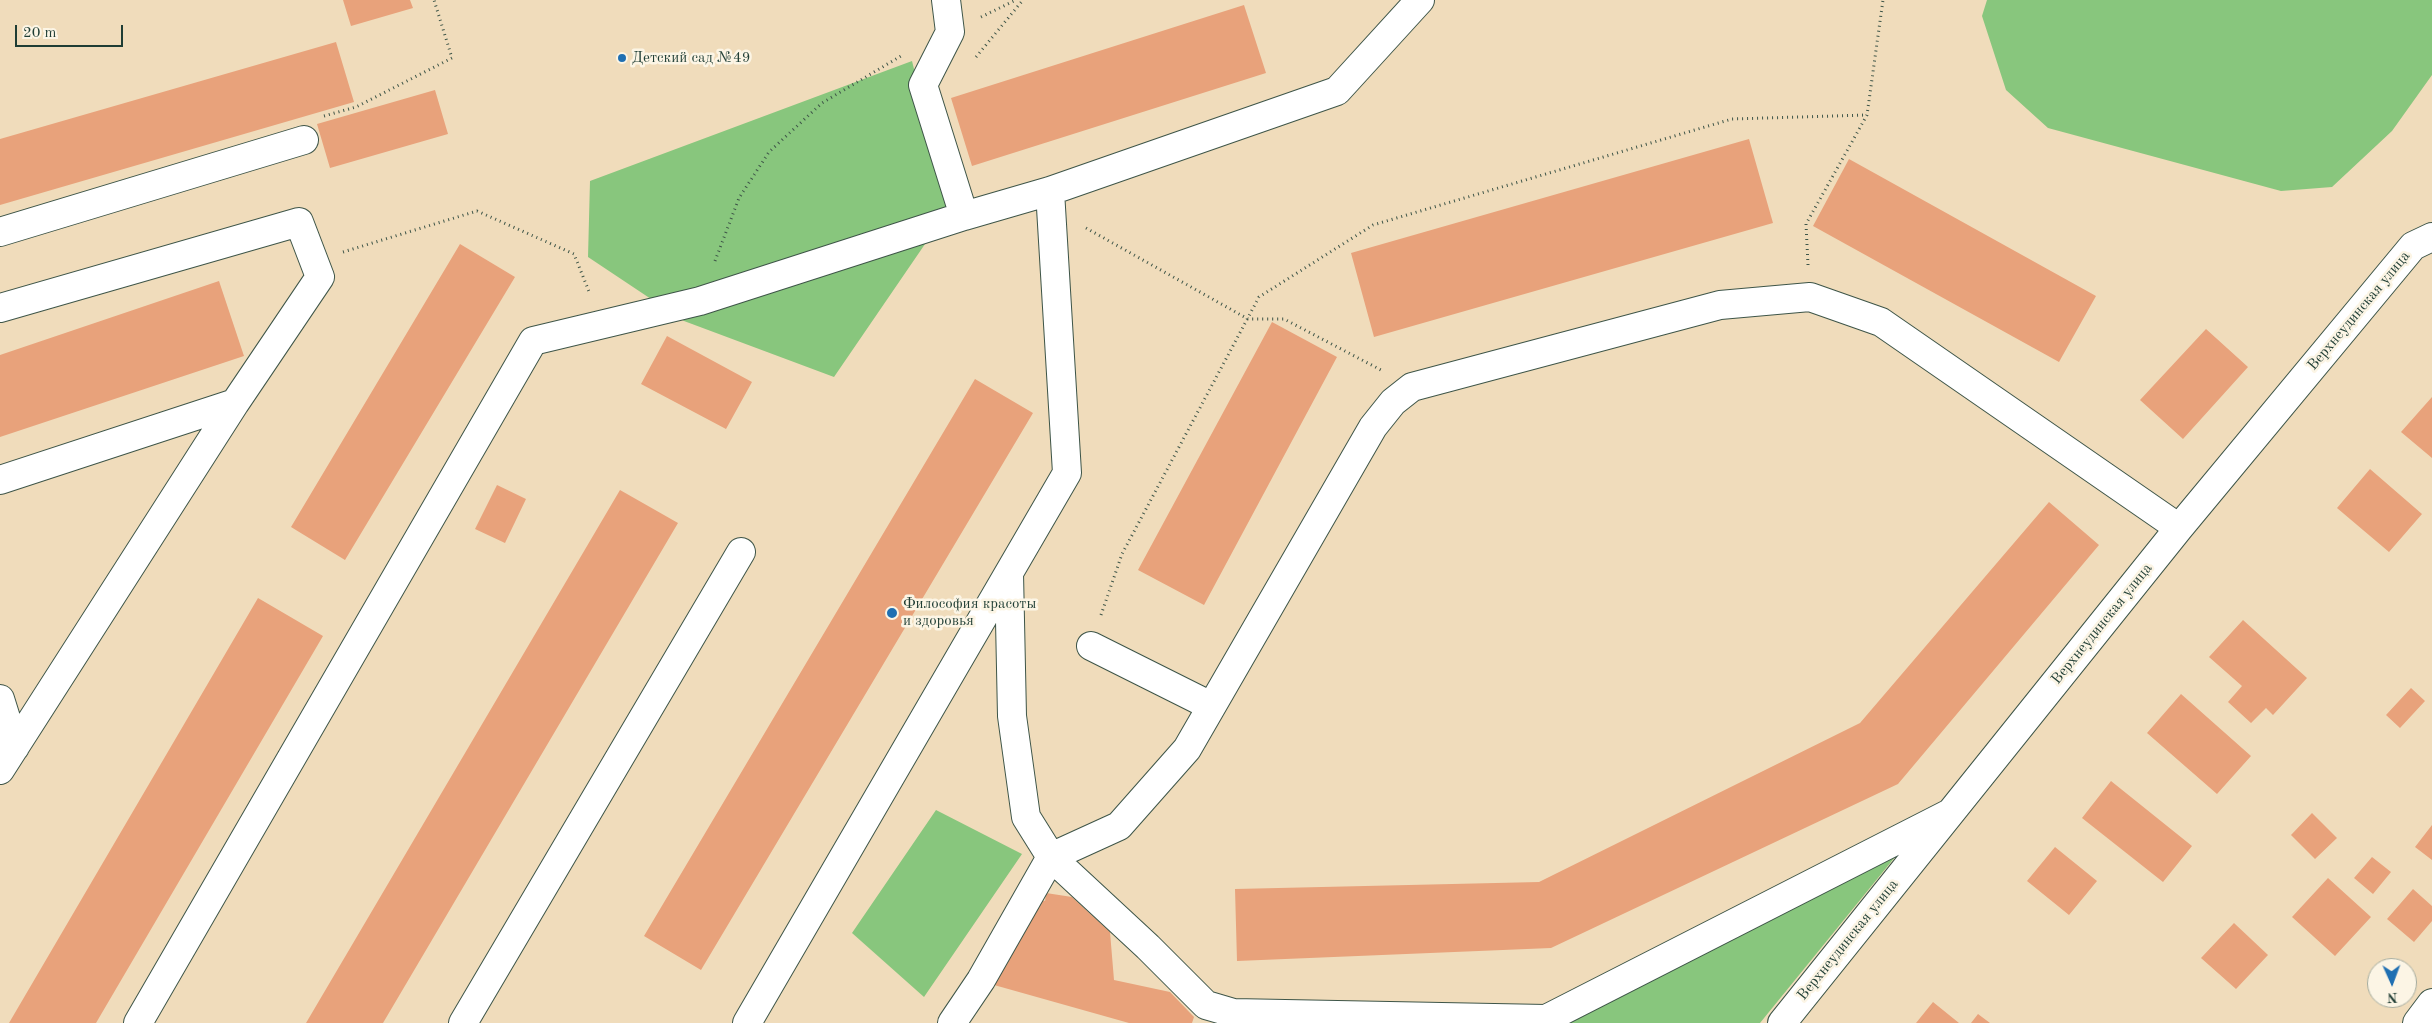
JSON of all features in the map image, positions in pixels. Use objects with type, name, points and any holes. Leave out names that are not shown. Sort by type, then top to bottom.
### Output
[{"type":"street","points":[[946,0],[950,32],[923,85],[964,216]]},
{"type":"street","points":[[138,1023],[533,341],[700,301],[964,216],[1050,200],[1337,91],[1420,0]]},
{"type":"street","points":[[0,232],[304,140]]},
{"type":"street","points":[[747,1023],[1067,473],[1050,200]]},
{"type":"street","points":[[0,308],[299,222],[320,277],[235,403],[0,770]]},
{"type":"street","name":"Верхнеудинская улица","points":[[1782,1023],[2179,528],[2413,246],[2432,236]]},
{"type":"street","points":[[952,1023],[982,980],[1051,857],[1119,826],[1187,749],[1373,427],[1393,402],[1412,387],[1720,305],[1810,297],[1881,322],[2179,528]]},
{"type":"street","points":[[0,480],[235,403]]},
{"type":"street","points":[[463,1023],[741,552]]},
{"type":"street","points":[[1009,573],[1012,716],[1026,817],[1051,857],[1148,947],[1206,1006],[1233,1013],[1549,1021],[1950,813]]},
{"type":"street","points":[[1091,646],[1211,706]]},
{"type":"street","points":[[0,699],[15,747]]},
{"type":"street","points":[[2417,1023],[2432,1003]]},
{"type":"path","points":[[304,140],[310,120],[356,107],[452,58],[434,0]]},
{"type":"path","points":[[973,61],[1023,0]]},
{"type":"path","points":[[1810,297],[1806,224],[1867,115],[1883,0]]},
{"type":"path","points":[[700,301],[739,198],[769,152],[822,103],[902,55]]},
{"type":"path","points":[[1091,646],[1122,554],[1259,297],[1373,225],[1732,119],[1867,115]]},
{"type":"path","points":[[1050,200],[1248,319],[1284,319],[1412,387]]},
{"type":"path","points":[[314,261],[477,211],[574,254],[602,324]]},
{"type":"green space","points":[[1987,0],[2432,0],[2432,75],[2392,131],[2332,187],[2281,191],[2048,128],[2006,90],[1982,16]]},
{"type":"green space","points":[[912,61],[949,209],[834,377],[684,321],[588,257],[590,181]]},
{"type":"green space","points":[[936,810],[1022,854],[924,997],[852,933]]},
{"type":"green space","points":[[1904,846],[1760,1023],[1571,1023],[1567,1020]]},
{"type":"building","points":[[343,0],[410,0],[413,8],[351,26]]},
{"type":"building","points":[[1244,5],[1266,73],[972,166],[951,98]]},
{"type":"building","points":[[336,42],[354,102],[0,205],[0,139]]},
{"type":"building","points":[[435,90],[448,134],[330,168],[317,124]]},
{"type":"building","points":[[1749,139],[1773,223],[1374,337],[1351,253]]},
{"type":"building","points":[[1849,159],[2096,296],[2059,362],[1813,226]]},
{"type":"building","points":[[460,244],[515,277],[345,560],[291,527]]},
{"type":"building","points":[[219,281],[244,356],[0,437],[0,355]]},
{"type":"building","points":[[1272,322],[1337,357],[1204,605],[1138,570]]},
{"type":"building","points":[[2206,329],[2248,367],[2183,439],[2140,400]]},
{"type":"building","points":[[667,336],[752,382],[726,429],[641,384]]},
{"type":"building","points":[[975,379],[1033,413],[701,970],[644,936]]},
{"type":"building","points":[[2432,397],[2432,458],[2401,432]]},
{"type":"building","points":[[2370,469],[2422,514],[2389,552],[2337,508]]},
{"type":"building","points":[[497,485],[526,499],[505,543],[475,529]]},
{"type":"building","points":[[620,490],[678,523],[383,1023],[306,1023]]},
{"type":"building","points":[[2049,502],[2099,545],[1898,784],[1551,948],[1237,961],[1235,889],[1539,882],[1860,723]]},
{"type":"building","points":[[258,598],[323,636],[96,1023],[9,1023]]},
{"type":"building","points":[[2243,620],[2307,678],[2273,715],[2266,708],[2251,723],[2228,702],[2242,686],[2209,657]]},
{"type":"building","points":[[2411,688],[2425,701],[2400,728],[2386,715]]},
{"type":"building","points":[[2181,694],[2251,756],[2217,794],[2147,733]]},
{"type":"building","points":[[2111,781],[2192,846],[2163,882],[2082,818]]},
{"type":"building","points":[[2312,813],[2337,838],[2315,859],[2291,835]]},
{"type":"building","points":[[2432,825],[2432,860],[2415,847]]},
{"type":"building","points":[[2055,847],[2097,881],[2069,915],[2027,881]]},
{"type":"building","points":[[2372,857],[2391,872],[2373,894],[2354,878]]},
{"type":"building","points":[[2328,878],[2371,917],[2335,956],[2292,917]]},
{"type":"building","points":[[2413,889],[2432,906],[2432,921],[2414,942],[2387,919]]},
{"type":"building","points":[[1046,893],[1072,897],[1110,932],[1114,980],[1170,992],[1194,1017],[1192,1023],[1129,1023],[987,983],[1041,900],[1045,901]]},
{"type":"building","points":[[2234,923],[2268,955],[2236,989],[2201,958]]},
{"type":"building","points":[[1933,1002],[1959,1023],[1916,1023]]},
{"type":"building","points":[[1978,1014],[1990,1023],[1971,1023]]},
{"type":"place","name":"Детский сад №49","points":[[622,58]]},
{"type":"place","name":"Философия красоты и здоровья","points":[[892,613]]}]
